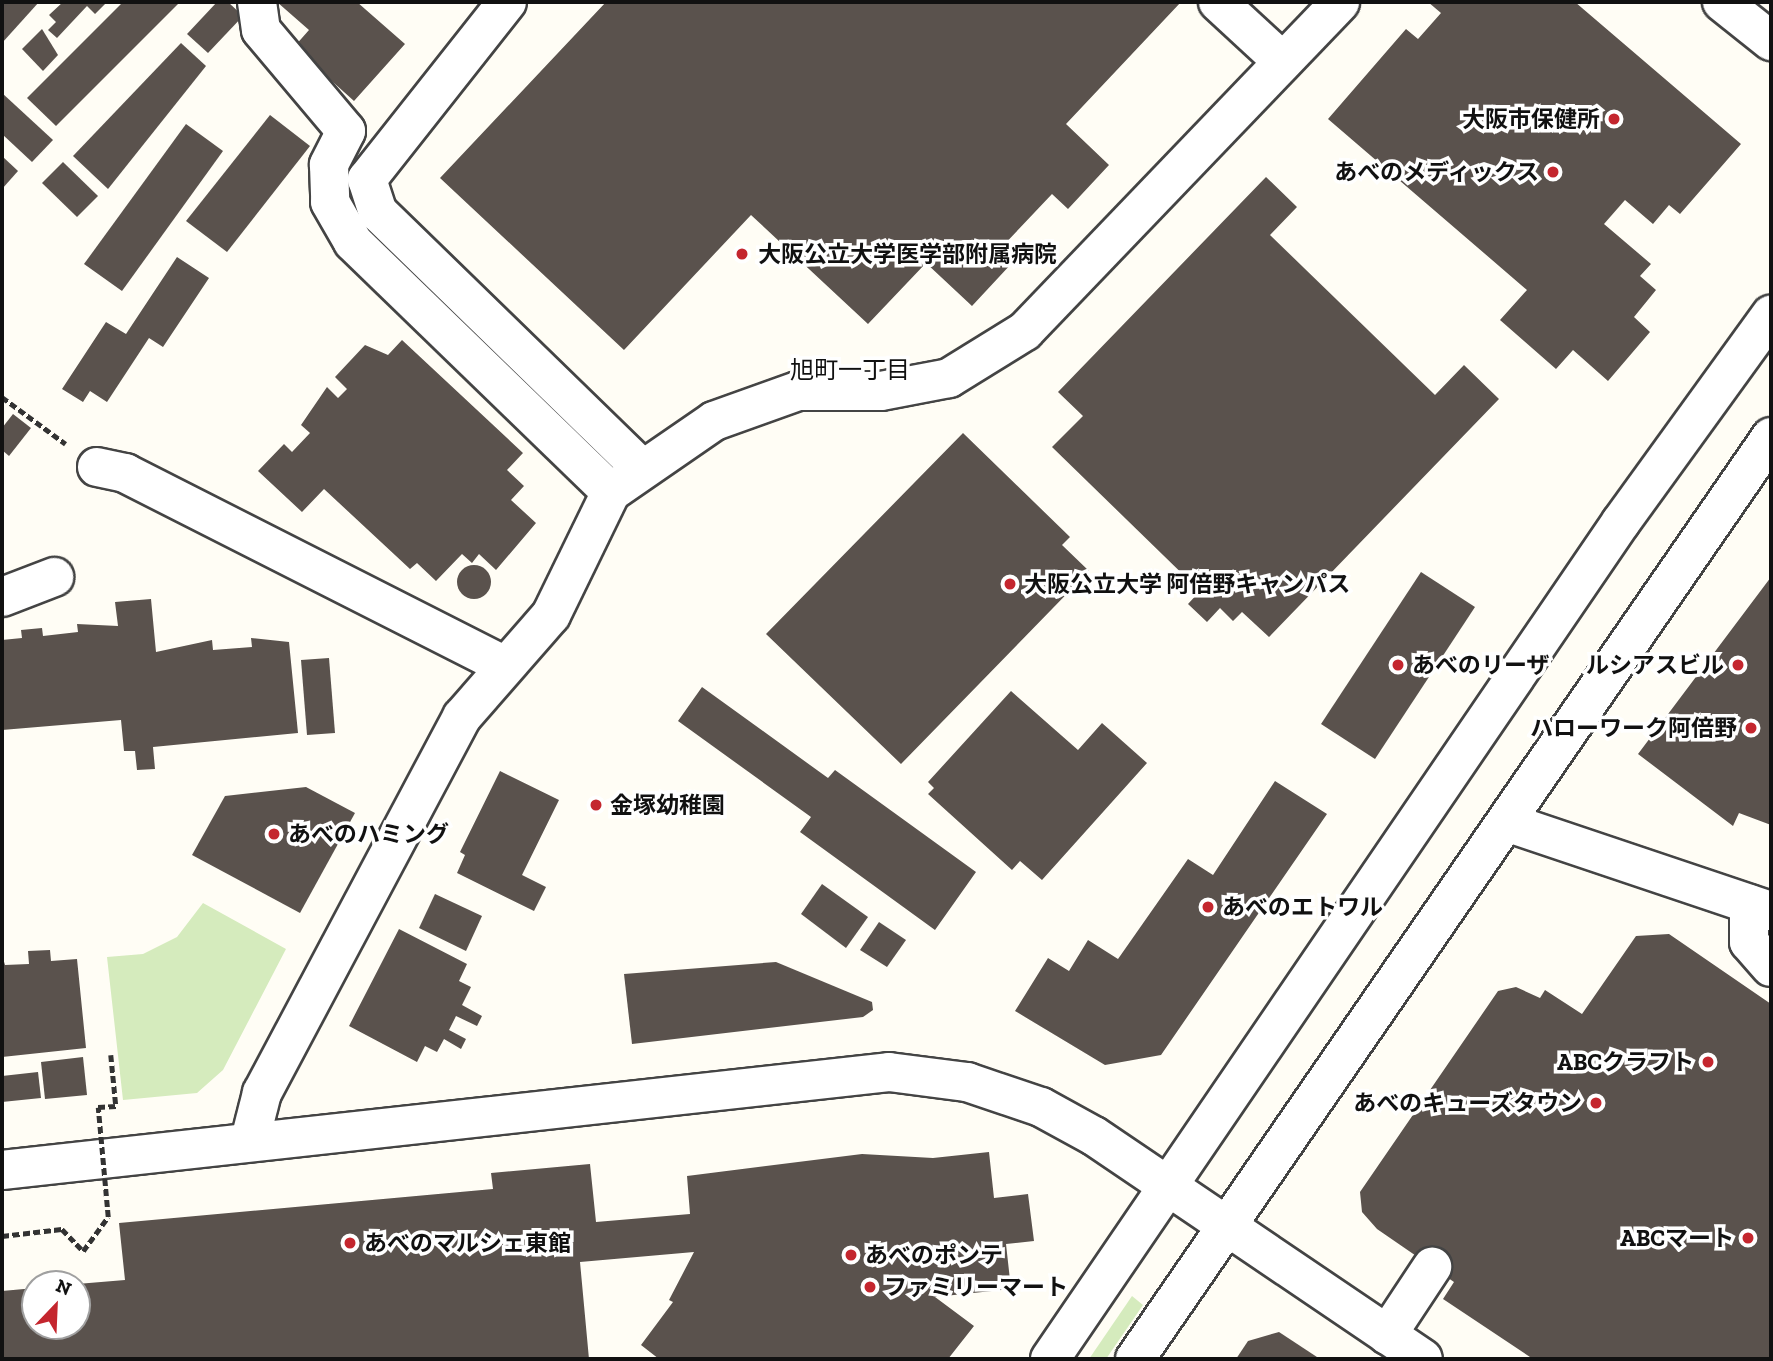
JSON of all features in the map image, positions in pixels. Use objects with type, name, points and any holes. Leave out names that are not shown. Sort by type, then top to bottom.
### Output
[{"type":"street","points":[[257,2],[261,30],[345,131],[329,165],[330,202],[353,243],[611,492]]},
{"type":"street","points":[[507,2],[367,179],[378,212],[639,466]]},
{"type":"street","points":[[1218,2],[1283,62]]},
{"type":"street","points":[[250,1140],[262,1093],[462,716],[502,664],[551,615],[611,492],[639,466],[714,421],[798,391],[881,391],[949,378],[1025,331],[1340,2]]},
{"type":"street","points":[[1722,2],[1771,41]]},
{"type":"street","points":[[1050,1359],[1621,522],[1771,315]]},
{"type":"street","points":[[1135,1359],[1771,437]]},
{"type":"street","points":[[97,467],[125,473],[502,664]]},
{"type":"street","points":[[2,597],[54,577]]},
{"type":"street","points":[[1507,822],[1760,907],[1749,942],[1771,967]]},
{"type":"street","points":[[2,1170],[250,1140],[889,1072],[967,1082],[1041,1107],[1169,1185],[1423,1359]]},
{"type":"street","points":[[1387,1335],[1432,1267]]},
{"type":"path","points":[[2,397],[97,467]]},
{"type":"path","points":[[2,1236],[62,1229],[83,1251],[108,1217],[98,1107],[116,1106],[111,1055]]},
{"type":"green space","points":[[203,903],[286,949],[223,1070],[197,1093],[123,1100],[107,957],[143,954],[177,937]]},
{"type":"green space","points":[[1132,1296],[1143,1305],[1106,1359],[1089,1359]]},
{"type":"building","points":[[2,2],[39,2],[2,43]]},
{"type":"building","points":[[63,2],[107,2],[95,14],[87,6],[57,38],[48,30],[56,22],[49,15]]},
{"type":"building","points":[[123,2],[180,2],[56,126],[27,98]]},
{"type":"building","points":[[217,2],[228,2],[243,16],[208,53],[187,34]]},
{"type":"building","points":[[277,2],[357,2],[405,44],[354,101],[294,47],[309,30]]},
{"type":"building","name":"大阪公立大学医学部附属病院","points":[[606,2],[1181,2],[1066,124],[1109,165],[1068,209],[1052,194],[999,250],[1012,263],[972,306],[926,263],[868,324],[751,215],[624,350],[440,178]]},
{"type":"building","name":"あべのメディックス","points":[[1428,2],[1575,2],[1741,144],[1680,214],[1669,205],[1653,224],[1625,200],[1604,224],[1651,264],[1640,276],[1656,290],[1634,317],[1650,332],[1608,381],[1573,350],[1556,369],[1500,320],[1527,290],[1328,119],[1406,29],[1418,39],[1441,13]]},
{"type":"building","points":[[42,29],[58,55],[43,71],[22,49]]},
{"type":"building","points":[[181,43],[206,66],[108,189],[73,156]]},
{"type":"building","points":[[2,93],[53,140],[32,162],[2,134]]},
{"type":"building","points":[[270,115],[310,146],[227,252],[186,221]]},
{"type":"building","points":[[186,124],[223,151],[122,291],[84,264]]},
{"type":"building","points":[[2,156],[18,171],[2,189]]},
{"type":"building","points":[[63,162],[98,196],[77,217],[42,183]]},
{"type":"building","points":[[1266,177],[1297,207],[1270,235],[1435,395],[1464,365],[1499,399],[1269,637],[1242,612],[1233,621],[1220,608],[1207,622],[1188,604],[1200,591],[1052,447],[1083,416],[1058,392]]},
{"type":"building","points":[[177,257],[209,278],[163,347],[149,338],[107,402],[90,391],[83,402],[62,389],[106,322],[126,334]]},
{"type":"building","points":[[402,340],[523,453],[507,470],[524,486],[511,500],[536,523],[496,570],[479,554],[472,563],[462,554],[436,581],[417,563],[410,569],[324,489],[302,512],[258,471],[284,444],[292,452],[310,433],[301,425],[327,387],[338,398],[347,389],[335,377],[365,345],[388,355]]},
{"type":"building","points":[[13,414],[31,428],[9,456],[2,450],[2,428]]},
{"type":"building","points":[[963,433],[1070,537],[1062,545],[1089,571],[901,764],[766,634]]},
{"type":"building","points":[[474,565],[486,570],[491,582],[486,594],[474,599],[462,594],[457,582],[462,570]]},
{"type":"building","name":"あべのリーザ","points":[[1421,572],[1475,607],[1375,759],[1321,724]]},
{"type":"building","name":"ルシアスビル","points":[[1771,577],[1771,825],[1739,813],[1733,826],[1638,754]]},
{"type":"building","points":[[151,599],[156,652],[212,640],[213,650],[252,647],[251,638],[289,642],[298,733],[153,747],[155,769],[137,770],[135,751],[124,751],[121,720],[2,730],[2,640],[22,638],[21,630],[42,628],[43,636],[78,632],[77,624],[118,626],[115,602]]},
{"type":"building","points":[[329,658],[335,733],[307,735],[301,660]]},
{"type":"building","points":[[702,687],[828,778],[835,770],[976,872],[935,930],[800,832],[811,817],[678,721]]},
{"type":"building","points":[[1011,691],[1078,750],[1102,723],[1147,763],[1042,880],[1020,861],[1012,870],[928,794],[934,788],[928,782]]},
{"type":"building","points":[[500,771],[559,800],[522,875],[546,887],[534,911],[457,873],[465,855],[460,852]]},
{"type":"building","name":"あべのエトワル","points":[[1275,781],[1327,814],[1161,1055],[1105,1065],[1015,1011],[1048,958],[1069,971],[1088,940],[1118,959],[1188,859],[1213,875]]},
{"type":"building","name":"あべのハミング","points":[[306,787],[355,813],[300,913],[192,855],[225,796]]},
{"type":"building","points":[[822,884],[868,917],[846,948],[801,914]]},
{"type":"building","points":[[435,894],[482,916],[466,951],[419,928]]},
{"type":"building","points":[[879,922],[906,940],[887,967],[860,950]]},
{"type":"building","points":[[399,929],[467,964],[459,981],[471,987],[462,1005],[482,1016],[477,1026],[456,1016],[449,1030],[466,1039],[461,1049],[444,1039],[437,1052],[425,1046],[417,1062],[349,1026]]},
{"type":"building","name":"あべのキューズタウン","points":[[1669,934],[1771,1004],[1771,1359],[1533,1359],[1443,1299],[1454,1282],[1377,1229],[1362,1212],[1360,1192],[1498,991],[1516,987],[1540,998],[1545,990],[1582,1014],[1636,936]]},
{"type":"building","points":[[50,950],[51,961],[77,959],[86,1048],[2,1057],[2,955],[5,965],[29,964],[28,951]]},
{"type":"building","points":[[776,962],[872,1002],[873,1010],[863,1017],[632,1044],[624,974]]},
{"type":"building","points":[[83,1057],[87,1095],[45,1099],[41,1062]]},
{"type":"building","points":[[38,1072],[41,1098],[2,1102],[2,1076]]},
{"type":"building","points":[[989,1152],[994,1198],[1028,1194],[1034,1241],[1006,1244],[1011,1289],[935,1297],[974,1326],[948,1359],[659,1359],[641,1345],[673,1302],[669,1300],[694,1252],[580,1262],[589,1359],[2,1359],[2,1291],[21,1289],[21,1340],[91,1340],[91,1283],[125,1280],[119,1223],[493,1189],[491,1173],[590,1164],[596,1222],[690,1214],[687,1176],[862,1154],[933,1158]]},
{"type":"building","points":[[1279,1332],[1320,1359],[1236,1359],[1248,1341]]},
{"type":"place","name":"大阪市保健所","points":[[1614,119]]},
{"type":"place","name":"あべのメディックス","points":[[1553,172]]},
{"type":"place","name":"大阪公立大学医学部附属病院","points":[[742,254]]},
{"type":"place","name":"大阪公立大学 阿倍野キャンパス","points":[[1010,584]]},
{"type":"place","name":"あべのリーザ","points":[[1398,665]]},
{"type":"place","name":"ルシアスビル","points":[[1738,665]]},
{"type":"place","name":"ハローワーク阿倍野","points":[[1751,728]]},
{"type":"place","name":"金塚幼稚園","points":[[596,805]]},
{"type":"place","name":"あべのハミング","points":[[274,834]]},
{"type":"place","name":"あべのエトワル","points":[[1208,907]]},
{"type":"place","name":"ABCクラフト","points":[[1708,1062]]},
{"type":"place","name":"あべのキューズタウン","points":[[1596,1103]]},
{"type":"place","name":"ABCマート","points":[[1748,1238]]},
{"type":"place","name":"あべのマルシェ東館","points":[[350,1243]]},
{"type":"place","name":"あべのポンテ","points":[[851,1255]]},
{"type":"place","name":"ファミリーマート","points":[[870,1287]]},
{"type":"district","name":"旭町一丁目","points":[[850,370]]}]
